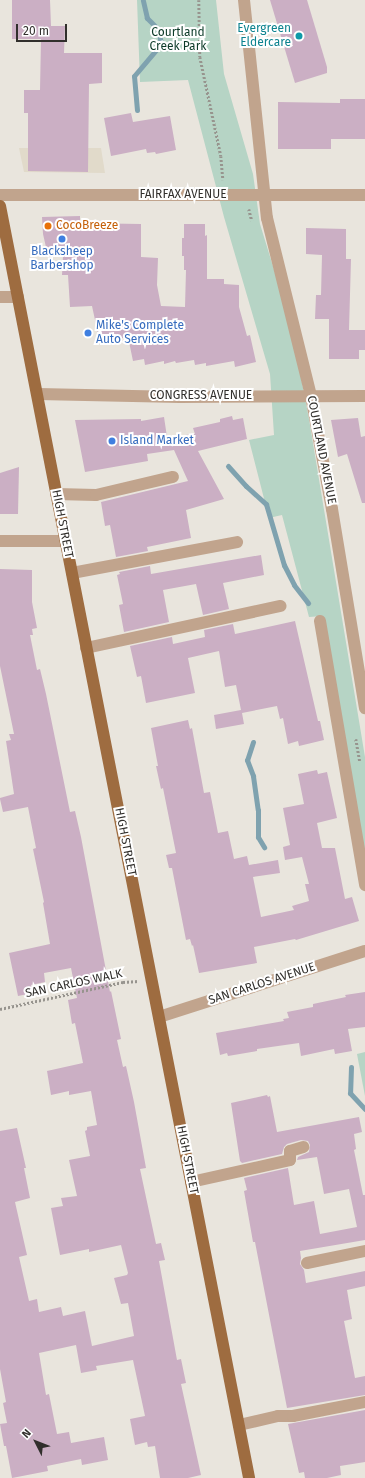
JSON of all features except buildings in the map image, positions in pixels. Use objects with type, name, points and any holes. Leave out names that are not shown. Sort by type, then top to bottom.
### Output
[{"type":"main road","name":"HIGH STREET","points":[[0,206],[249,1478]]},
{"type":"street","name":"COURTLAND AVENUE","points":[[244,0],[267,218],[311,396],[332,509],[365,708]]},
{"type":"street","name":"FAIRFAX AVENUE","points":[[0,195],[365,195]]},
{"type":"street","points":[[0,297],[18,297]]},
{"type":"street","name":"CONGRESS AVENUE","points":[[38,394],[180,397],[365,396]]},
{"type":"street","points":[[56,494],[96,495],[173,477]]},
{"type":"street","points":[[0,541],[65,541]]},
{"type":"street","points":[[72,573],[237,542]]},
{"type":"street","points":[[86,648],[281,606]]},
{"type":"street","points":[[320,621],[365,885]]},
{"type":"street","name":"SAN CARLOS AVENUE","points":[[159,1017],[365,951]]},
{"type":"street","points":[[191,1182],[290,1160],[290,1151],[304,1147]]},
{"type":"street","points":[[306,1263],[365,1251]]},
{"type":"street","points":[[239,1425],[278,1416],[293,1416],[365,1402]]},
{"type":"path","points":[[199,0],[200,57],[221,156],[224,195]]},
{"type":"path","name":"SAN CARLOS WALK","points":[[0,1009],[123,982],[152,980]]},
{"type":"shaded area","points":[[19,148],[101,148],[105,173],[24,172]]},
{"type":"green space","name":"Courtland Creek Park","points":[[137,0],[216,0],[224,74],[253,174],[260,224],[276,276],[298,362],[309,419],[365,757],[365,858],[323,616],[309,617],[282,515],[269,518],[249,440],[274,435],[270,374],[224,217],[188,80],[140,82]]},
{"type":"green space","points":[[365,1052],[365,1096],[357,1054]]},
{"type":"waterway","points":[[137,110],[134,76],[161,44],[158,29],[147,18],[143,0]]},
{"type":"waterway","points":[[158,29],[170,33]]},
{"type":"waterway","points":[[228,466],[246,486],[266,504],[284,565],[294,585],[308,603]]},
{"type":"waterway","points":[[253,742],[247,760],[253,776],[258,810],[258,837],[264,847]]},
{"type":"waterway","points":[[351,1067],[350,1093],[365,1109]]},
{"type":"place","name":"Evergreen Eldercare","points":[[299,36]]},
{"type":"place","name":"CocoBreeze","points":[[48,226]]},
{"type":"place","name":"Blacksheep Barbershop","points":[[62,239]]},
{"type":"place","name":"Mike's Complete Auto Services","points":[[88,333]]},
{"type":"place","name":"Island Market","points":[[112,441]]}]
